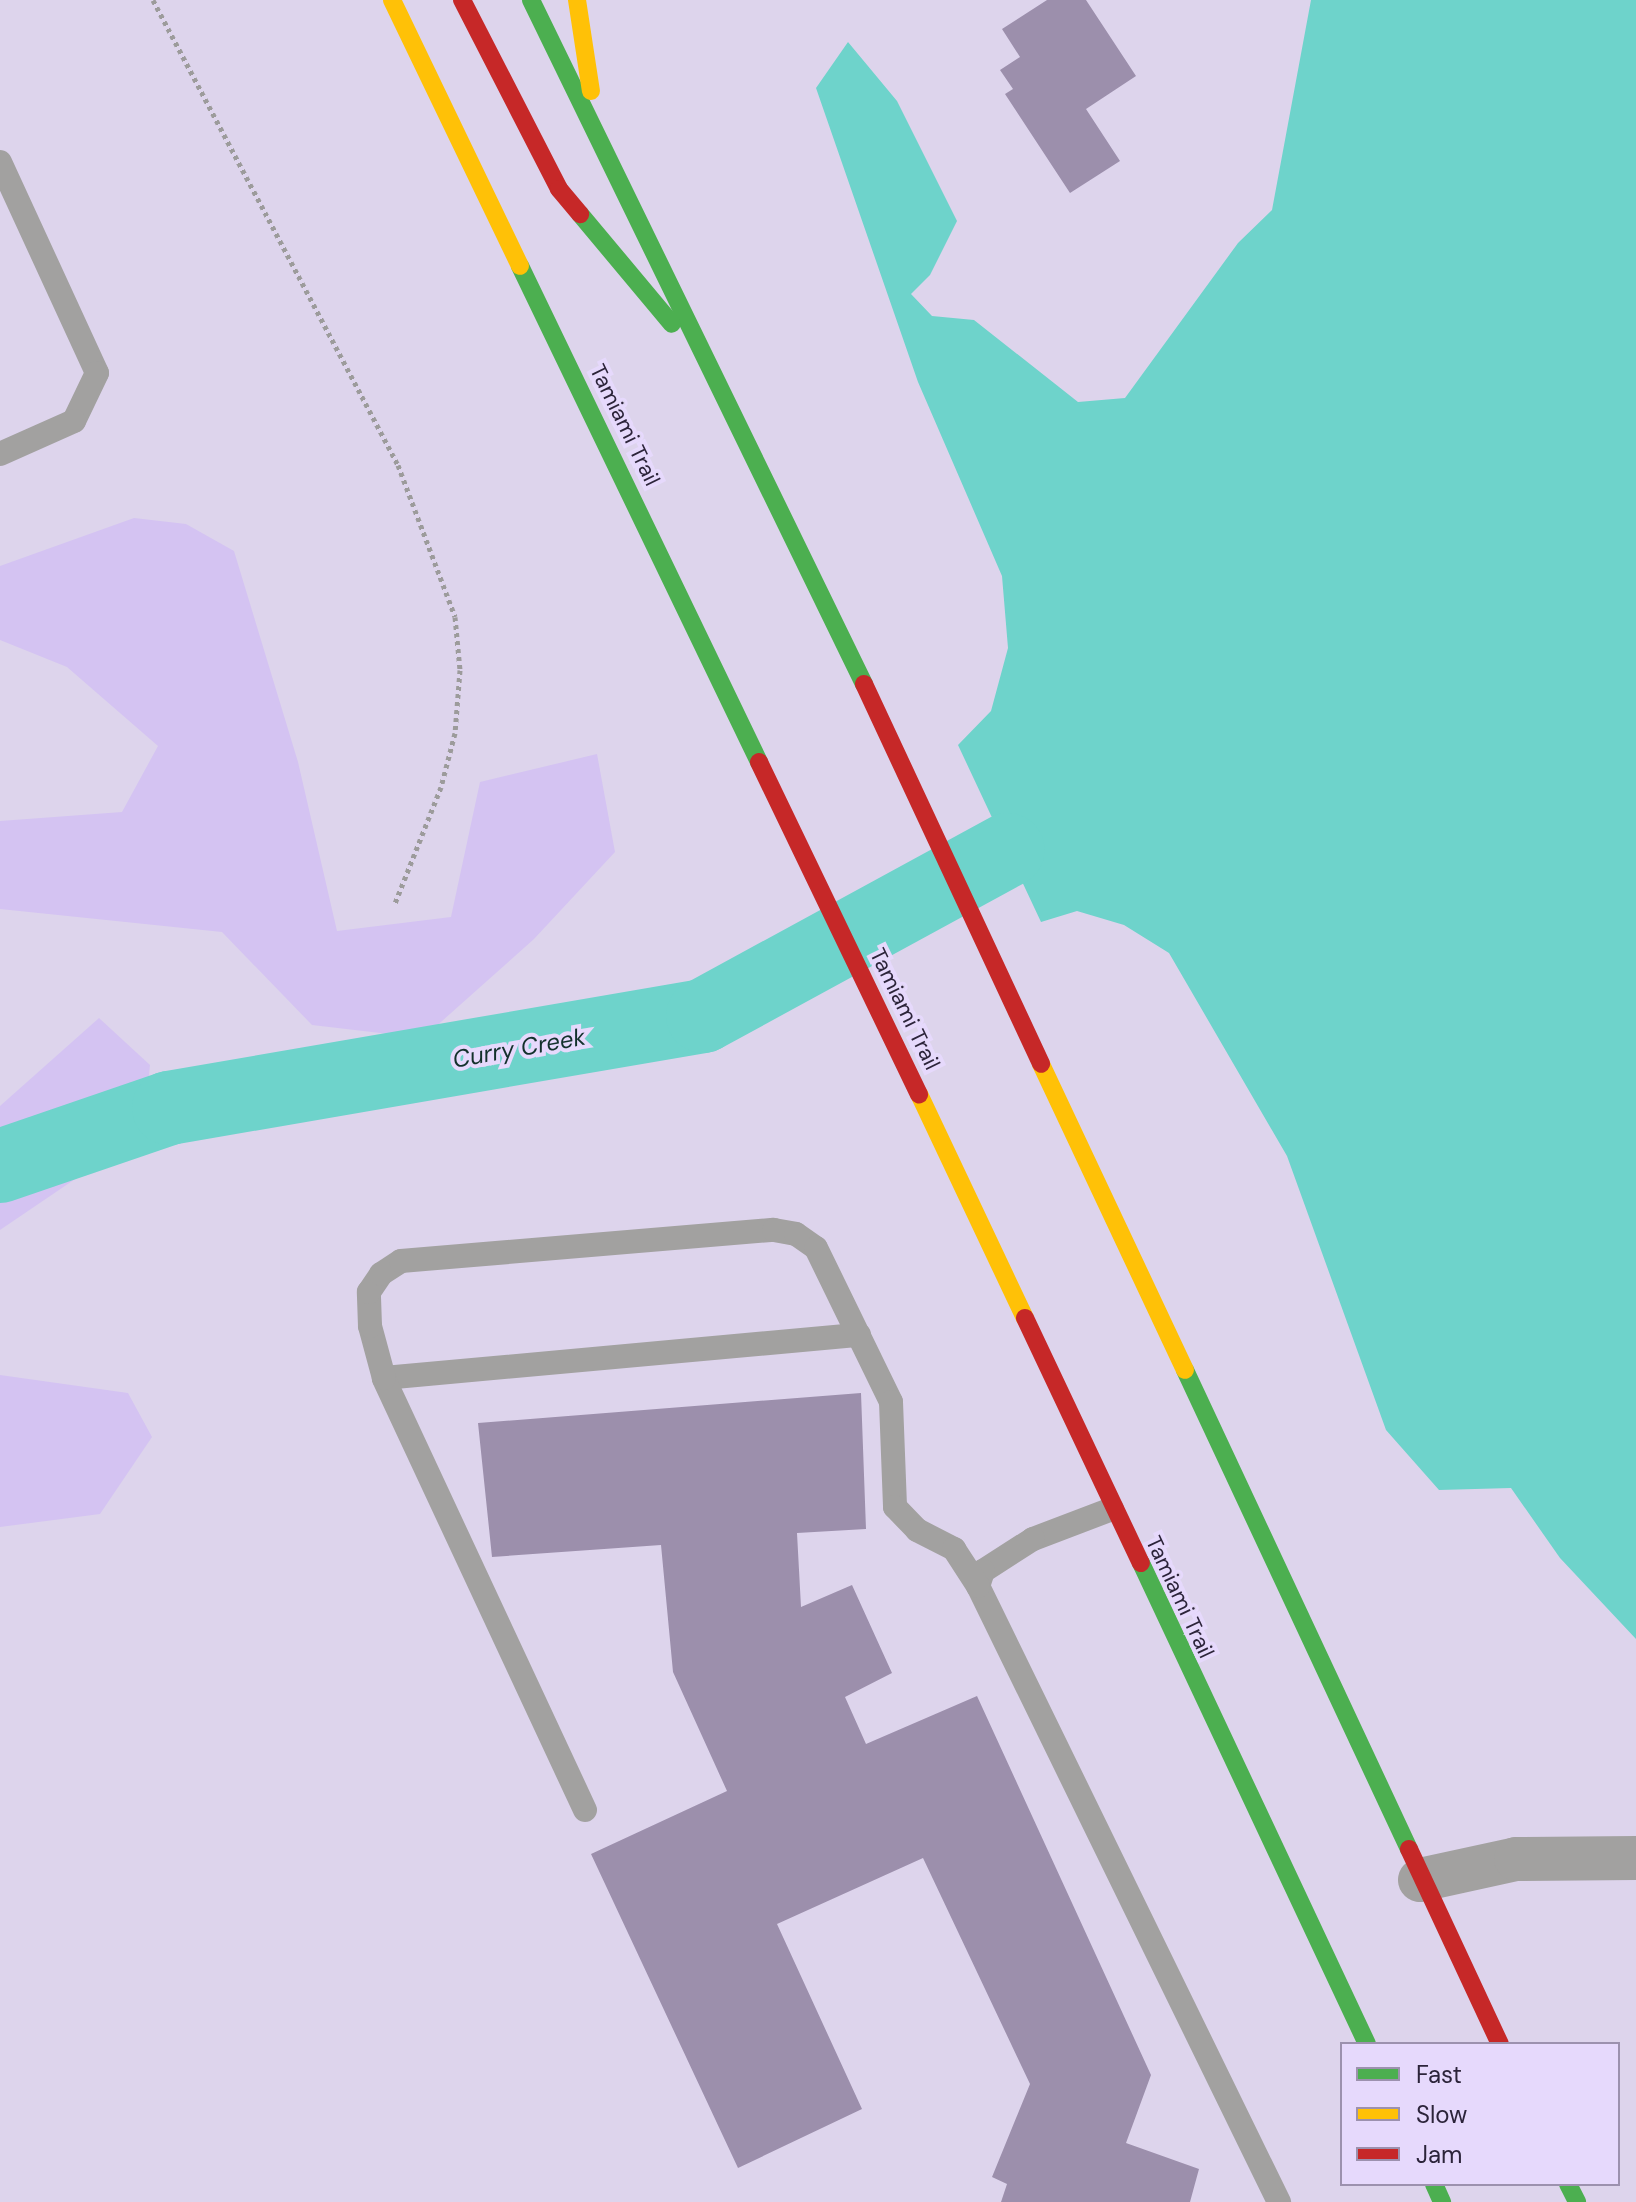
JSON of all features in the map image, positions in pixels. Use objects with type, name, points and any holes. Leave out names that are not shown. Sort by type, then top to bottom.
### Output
[{"type":"main road","name":"Tamiami Trail","points":[[392,0],[934,1124],[1112,1509],[1366,2042]]},
{"type":"main road","points":[[462,0],[559,189],[711,368]]},
{"type":"main road","points":[[531,0],[843,640],[1420,1880],[1499,2042]]},
{"type":"main road","points":[[577,0],[598,137]]},
{"type":"street","points":[[1420,1880],[1516,1859],[1636,1858]]},
{"type":"lane","points":[[0,162],[97,373],[74,421],[0,454]]},
{"type":"lane","points":[[585,1810],[384,1378],[370,1326],[369,1292],[381,1274],[401,1261],[774,1230],[796,1234],[816,1248],[891,1402],[895,1507],[917,1530],[954,1549],[978,1586],[1279,2202]]},
{"type":"lane","points":[[384,1378],[859,1335]]},
{"type":"lane","points":[[978,1586],[983,1571],[1033,1539],[1112,1509]]},
{"type":"path","points":[[153,0],[398,465],[455,617],[460,670],[455,733],[441,787],[395,903]]},
{"type":"shaded area","points":[[1311,0],[1636,0],[1636,1639],[1560,1558],[1511,1488],[1439,1490],[1386,1430],[1287,1156],[1169,953],[1124,925],[1077,911],[1041,922],[958,745],[991,711],[1008,648],[1002,576],[918,382],[816,88],[848,42],[897,101],[957,221],[930,275],[911,294],[932,316],[974,320],[1078,402],[1125,398],[1238,243],[1272,210]]},
{"type":"shaded area","points":[[134,518],[186,524],[234,551],[298,762],[337,931],[451,917],[480,782],[597,754],[615,852],[534,939],[423,1038],[312,1025],[222,932],[0,909],[0,821],[122,812],[158,746],[67,667],[0,640],[0,566]]},
{"type":"shaded area","points":[[99,1018],[150,1065],[143,1133],[0,1230],[0,1106]]},
{"type":"shaded area","points":[[0,1375],[128,1393],[152,1437],[100,1514],[0,1527]]},
{"type":"building","points":[[1047,0],[1086,0],[1136,76],[1086,109],[1120,161],[1070,193],[1005,94],[1013,89],[1000,70],[1020,57],[1002,29]]},
{"type":"building","points":[[861,1393],[866,1529],[797,1533],[801,1607],[852,1585],[892,1673],[845,1697],[866,1744],[977,1696],[1151,2075],[1126,2143],[1199,2169],[1190,2202],[1001,2202],[1007,2184],[992,2177],[1030,2084],[923,1858],[777,1924],[862,2109],[738,2168],[591,1854],[727,1791],[673,1672],[661,1545],[492,1557],[478,1423]]},
{"type":"waterway","name":"Curry Creek","points":[[0,1166],[169,1108],[703,1016],[1008,850]]},
{"type":"traffic: fast","points":[[531,0],[864,684]]},
{"type":"traffic: fast","points":[[580,214],[672,324]]},
{"type":"traffic: fast","points":[[520,266],[759,762]]},
{"type":"traffic: fast","points":[[1185,1370],[1409,1849]]},
{"type":"traffic: fast","points":[[1141,1563],[1366,2042]]},
{"type":"traffic: fast","points":[[1435,2186],[1442,2202]]},
{"type":"traffic: fast","points":[[1569,2186],[1577,2202]]},
{"type":"traffic: slow","points":[[392,0],[520,266]]},
{"type":"traffic: slow","points":[[577,0],[591,91]]},
{"type":"traffic: slow","points":[[1041,1064],[1185,1370]]},
{"type":"traffic: slow","points":[[919,1094],[1025,1318]]},
{"type":"traffic: jam","points":[[462,0],[559,189],[580,214]]},
{"type":"traffic: jam","points":[[864,684],[1041,1064]]},
{"type":"traffic: jam","points":[[759,762],[919,1094]]},
{"type":"traffic: jam","points":[[1025,1318],[1141,1563]]},
{"type":"traffic: jam","points":[[1409,1849],[1499,2042]]}]
